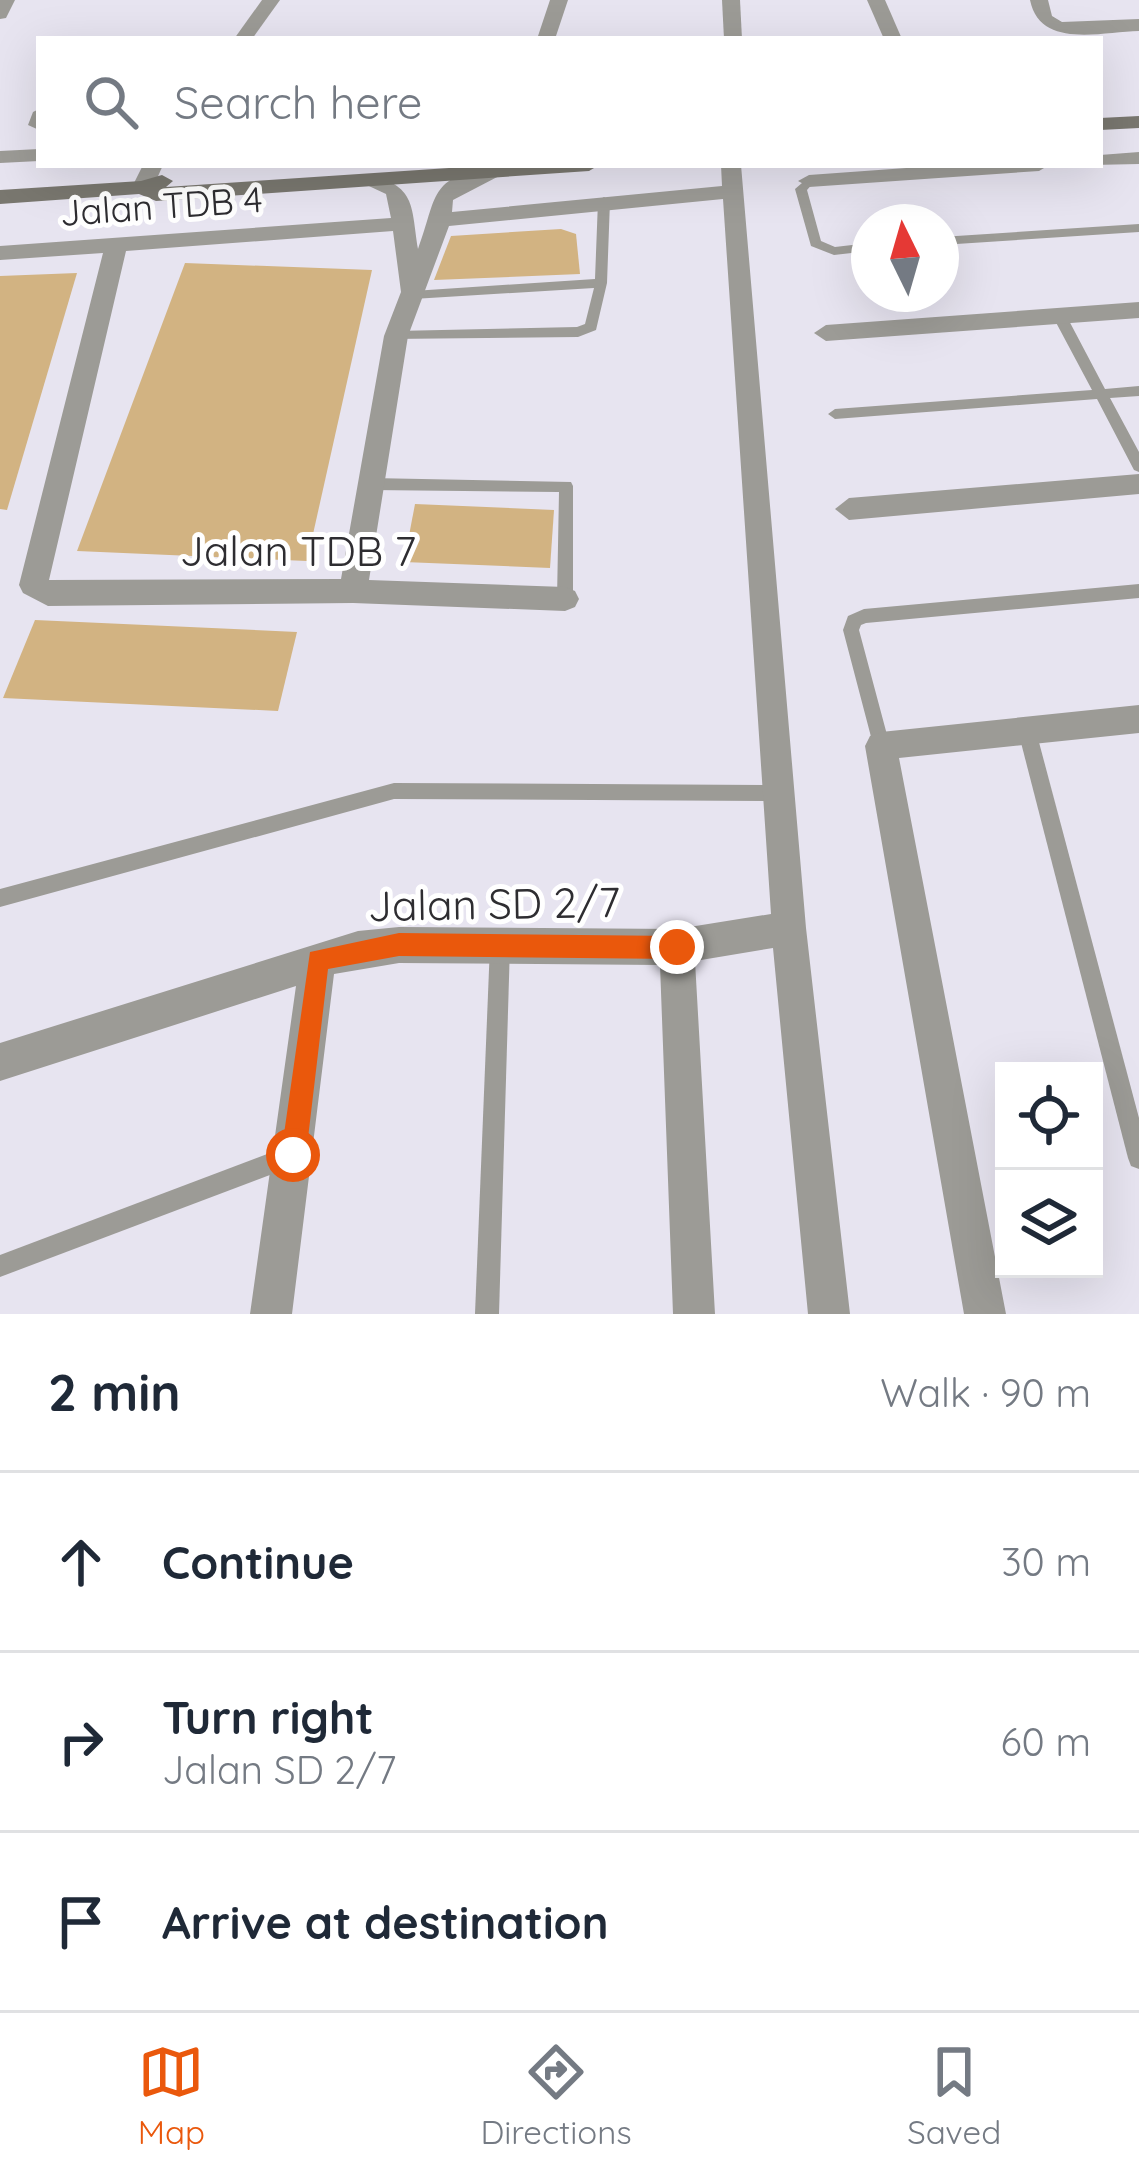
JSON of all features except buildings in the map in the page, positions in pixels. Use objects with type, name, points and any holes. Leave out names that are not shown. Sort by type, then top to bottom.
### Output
[{"type":"main road","points":[[1103,124],[1139,122]]},
{"type":"main road","points":[[0,197],[148,176],[161,181],[356,168]]},
{"type":"main road","points":[[148,176],[155,194],[542,168]]},
{"type":"street","points":[[0,14],[6,0]]},
{"type":"street","points":[[245,36],[271,0]]},
{"type":"street","points":[[546,36],[560,0]]},
{"type":"street","points":[[731,0],[733,36]]},
{"type":"street","points":[[876,0],[892,36]]},
{"type":"street","points":[[1040,0],[1043,18],[1058,28],[1139,25]]},
{"type":"street","points":[[0,158],[36,155]]},
{"type":"street","points":[[1103,161],[1139,158]]},
{"type":"street","points":[[809,181],[997,168]]},
{"type":"street","points":[[353,591],[396,336],[440,220],[442,198],[454,187],[494,171]]},
{"type":"street","points":[[440,220],[604,201],[732,178],[789,928],[829,1314]]},
{"type":"street","points":[[367,180],[395,190],[401,199],[400,224],[412,295]]},
{"type":"street","name":"Jalan TDB 4","points":[[0,253],[400,224]]},
{"type":"street","name":"Jalan TDB 7","points":[[116,247],[32,585],[48,594],[353,591],[566,599]]},
{"type":"street","points":[[826,333],[1139,310]]},
{"type":"street","points":[[849,509],[1139,484]]},
{"type":"street","points":[[985,1314],[880,746],[1139,719]]},
{"type":"street","name":"Jalan SD 2/7","points":[[0,1062],[318,960],[399,945],[677,947],[789,928]]},
{"type":"street","points":[[677,947],[694,1314]]},
{"type":"street","points":[[272,1314],[318,960]]},
{"type":"lane","points":[[809,181],[801,189],[815,243],[834,251],[851,250]]},
{"type":"lane","points":[[396,336],[578,332],[590,327],[601,284],[604,201]]},
{"type":"lane","points":[[959,240],[1139,228]]},
{"type":"lane","points":[[412,295],[601,284]]},
{"type":"lane","points":[[1059,316],[1139,466]]},
{"type":"lane","points":[[835,414],[1139,391]]},
{"type":"lane","points":[[371,484],[566,487],[566,599]]},
{"type":"lane","points":[[880,746],[851,630],[854,621],[864,616],[1139,591]]},
{"type":"lane","points":[[1027,731],[1139,1158]]},
{"type":"lane","points":[[0,898],[394,791],[779,793]]},
{"type":"lane","points":[[487,1314],[500,945]]},
{"type":"lane","points":[[0,1266],[293,1155]]},
{"type":"route","points":[[293,1155],[318,960],[399,945],[677,947]]}]
